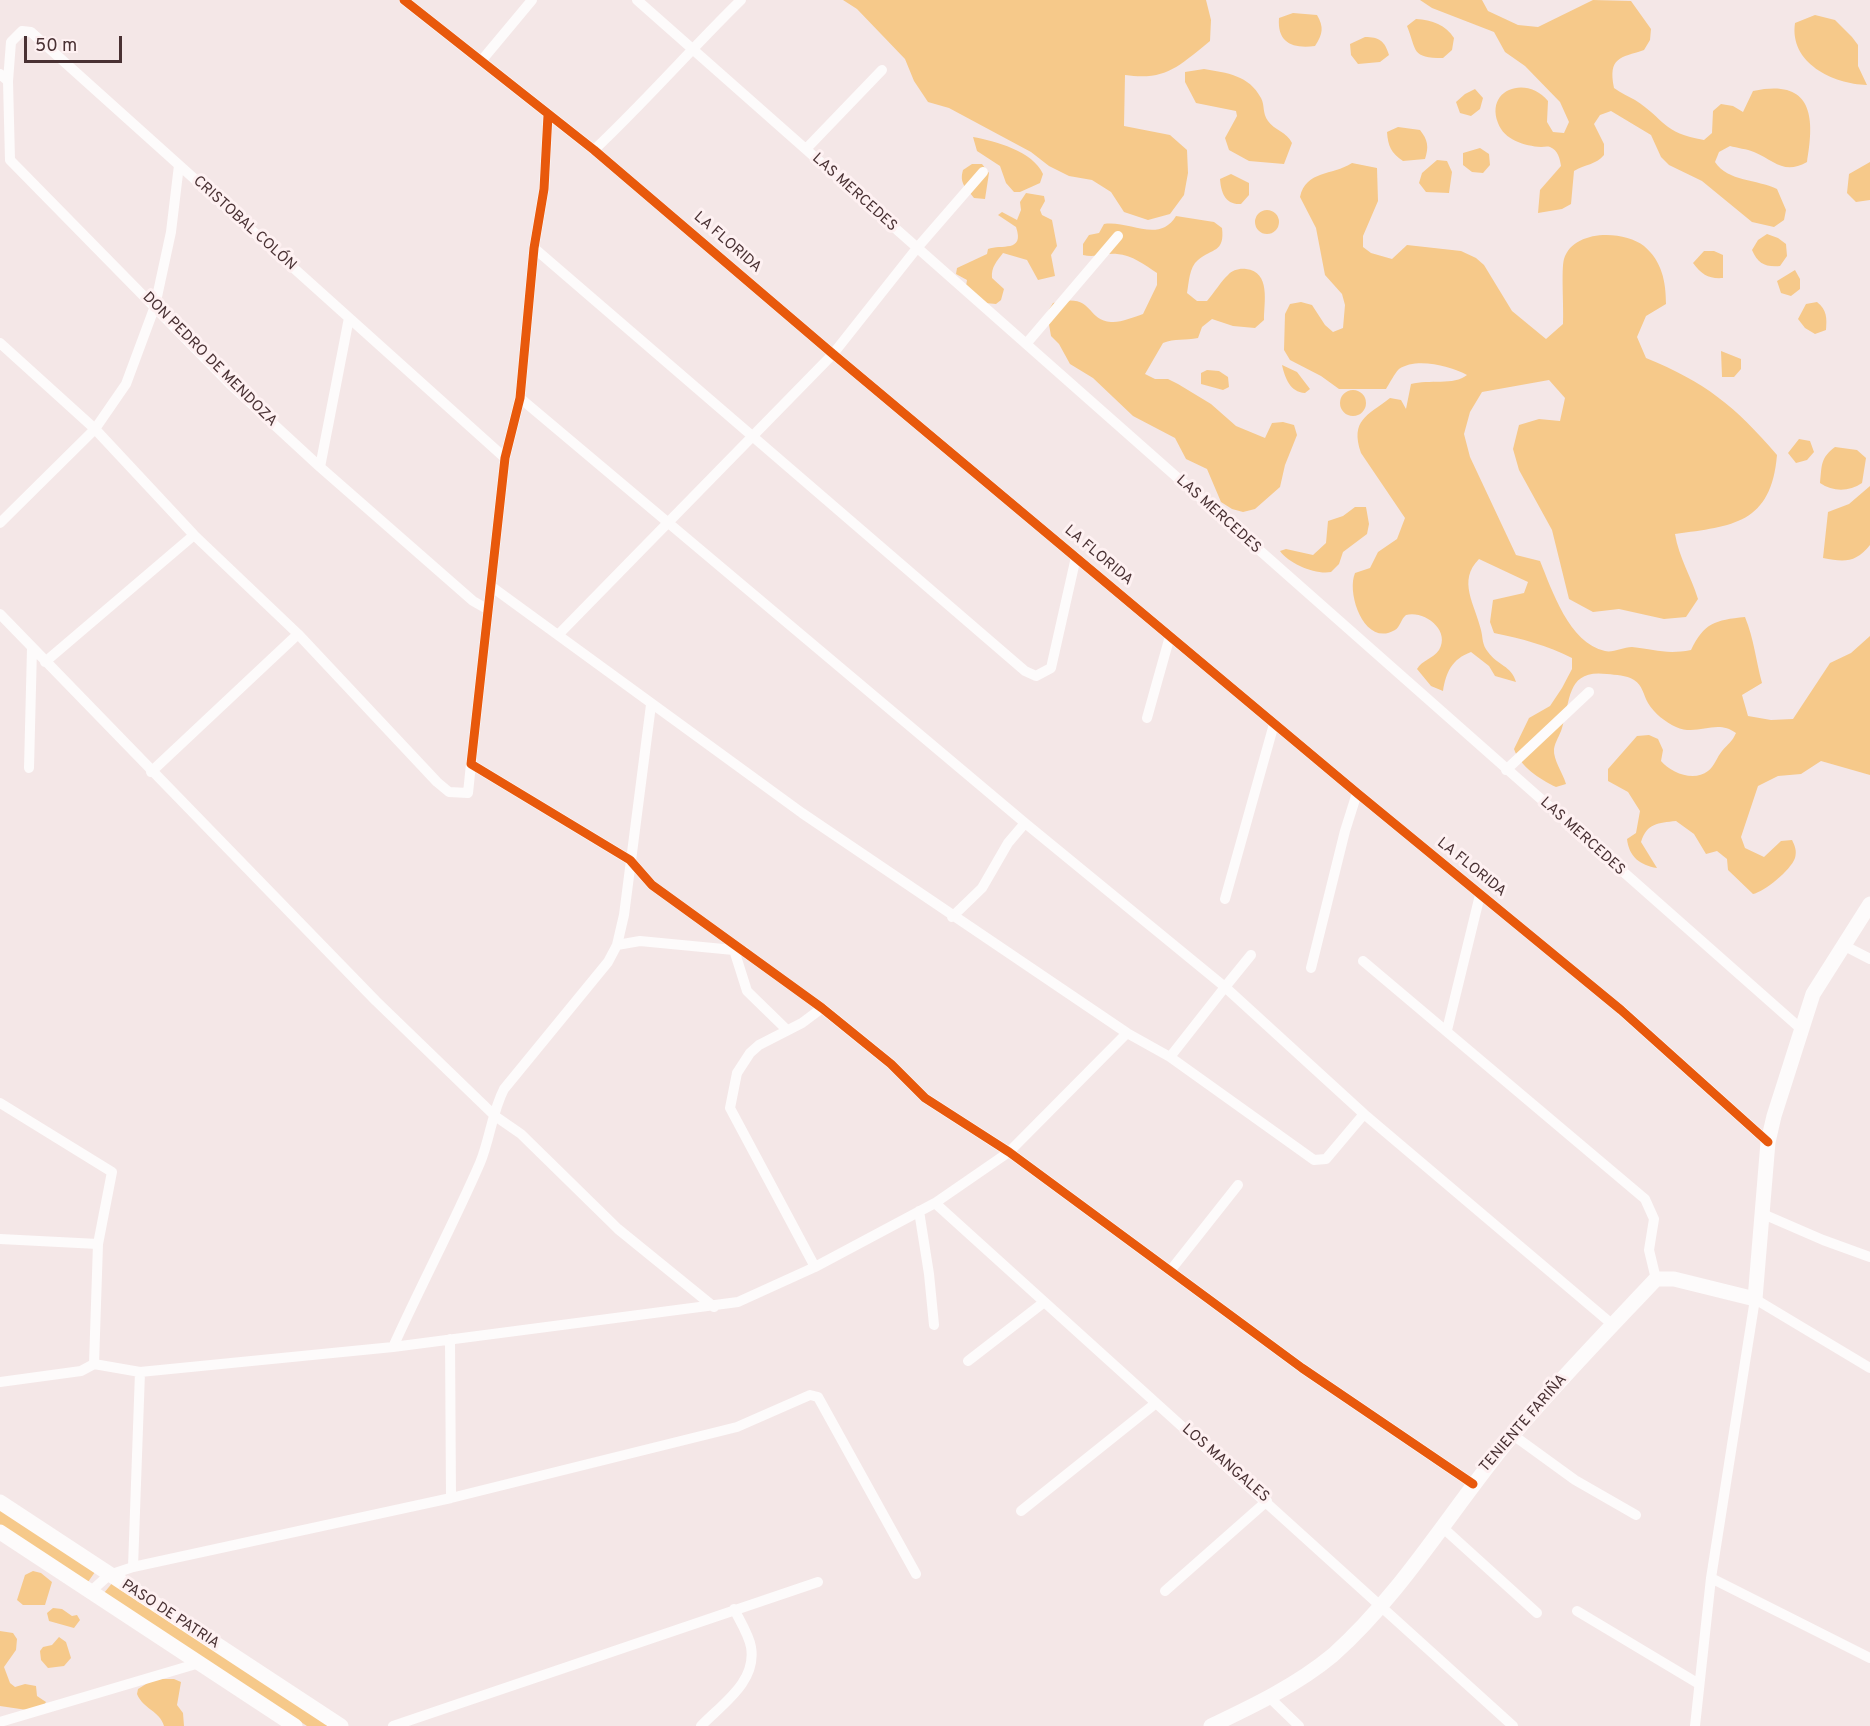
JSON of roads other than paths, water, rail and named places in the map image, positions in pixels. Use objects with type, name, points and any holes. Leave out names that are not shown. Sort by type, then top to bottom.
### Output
[{"type":"street","name":"LA FLORIDA","points":[[404,0],[594,150],[1274,724],[1621,1010],[1768,1142]]},
{"type":"street","points":[[482,60],[532,0]]},
{"type":"street","name":"LAS MERCEDES","points":[[638,0],[1800,1028]]},
{"type":"street","points":[[594,150],[637,110],[692,48],[741,0]]},
{"type":"street","name":"CRISTOBAL COLÓN","points":[[4,77],[11,42],[22,31],[31,32],[505,458]]},
{"type":"street","points":[[806,149],[882,70]]},
{"type":"street","name":"DON PEDRO DE MENDOZA","points":[[4,77],[10,160],[230,384],[320,467],[473,601],[487,609]]},
{"type":"street","points":[[0,343],[95,429],[194,536],[298,634],[436,782],[449,792],[468,793],[505,458],[520,398],[534,248],[544,189],[548,115]]},
{"type":"street","points":[[0,523],[95,429],[126,384],[154,306],[171,232],[179,165]]},
{"type":"street","points":[[558,635],[833,354],[917,248],[983,172]]},
{"type":"street","points":[[1026,344],[1118,236]]},
{"type":"street","points":[[534,248],[1025,670],[1036,676],[1051,668],[1076,557]]},
{"type":"street","points":[[320,467],[349,318]]},
{"type":"street","points":[[520,398],[1025,823],[1225,987],[1364,1114],[1613,1325]]},
{"type":"street","points":[[45,662],[194,536]]},
{"type":"street","points":[[492,587],[651,705],[952,917],[1126,1033],[1170,1057],[1314,1160],[1326,1159],[1364,1114]]},
{"type":"street","points":[[0,614],[376,1002],[495,1116],[521,1134],[618,1229],[714,1307]]},
{"type":"street","points":[[151,772],[298,634]]},
{"type":"street","points":[[1147,718],[1170,636]]},
{"type":"street","points":[[29,768],[32,648]]},
{"type":"street","points":[[1506,770],[1589,692]]},
{"type":"street","points":[[393,1347],[480,1161],[495,1116],[497,1101],[504,1089],[608,962],[617,945],[624,915],[651,705]]},
{"type":"street","points":[[1226,899],[1274,724]]},
{"type":"street","points":[[471,764],[630,860],[652,885],[739,951],[822,1008],[891,1064],[925,1098],[1009,1152],[1302,1368],[1473,1484]]},
{"type":"street","points":[[1311,968],[1345,831],[1357,793]]},
{"type":"street","points":[[952,917],[982,888],[1008,843],[1025,823]]},
{"type":"street","points":[[1448,1030],[1480,895]]},
{"type":"street","points":[[1695,1726],[1711,1578],[1755,1299],[1768,1142],[1800,1028],[1813,994],[1870,904]]},
{"type":"street","points":[[617,945],[640,941],[739,951]]},
{"type":"street","points":[[1843,945],[1870,959]]},
{"type":"street","points":[[739,951],[747,991],[787,1030]]},
{"type":"street","points":[[1170,1057],[1251,955]]},
{"type":"street","points":[[1363,961],[1448,1030],[1645,1199],[1654,1219],[1649,1250],[1656,1279],[1674,1279],[1755,1299],[1870,1368]]},
{"type":"street","points":[[815,1267],[730,1108],[734,1085],[743,1062],[759,1045],[822,1008]]},
{"type":"street","points":[[0,1382],[81,1371],[94,1364],[140,1372],[393,1347],[678,1308],[714,1307],[756,1294],[815,1267],[935,1203],[1009,1152],[1126,1033]]},
{"type":"street","points":[[0,1103],[111,1169],[113,1176],[98,1244],[94,1364]]},
{"type":"street","points":[[1170,1271],[1238,1185]]},
{"type":"street","name":"LOS MANGALES","points":[[935,1203],[1043,1303],[1267,1501],[1514,1726]]},
{"type":"street","points":[[919,1211],[929,1274],[933,1325]]},
{"type":"street","points":[[1762,1214],[1870,1257]]},
{"type":"street","points":[[0,1239],[98,1244]]},
{"type":"street","name":"TENIENTE FARIÑA","points":[[1211,1726],[1270,1698],[1332,1655],[1381,1606],[1512,1435],[1656,1279]]},
{"type":"street","points":[[968,1361],[1043,1303]]},
{"type":"street","points":[[450,1338],[452,1498]]},
{"type":"street","points":[[134,1567],[140,1372]]},
{"type":"street","points":[[89,1593],[109,1575],[134,1567],[452,1498],[737,1427],[814,1395],[818,1397],[916,1574]]},
{"type":"street","points":[[1021,1511],[1156,1403]]},
{"type":"street","points":[[1512,1435],[1575,1480],[1636,1515]]},
{"type":"street","points":[[1166,1591],[1267,1501]]},
{"type":"street","name":"PASO DE PATRIA","points":[[0,1502],[341,1726]]},
{"type":"street","points":[[1441,1526],[1537,1613]]},
{"type":"street","name":"PASO DE PATRIA","points":[[0,1532],[196,1664],[295,1726]]},
{"type":"street","points":[[1711,1578],[1870,1658]]},
{"type":"street","points":[[393,1726],[818,1582]]},
{"type":"street","points":[[701,1726],[744,1685],[752,1665],[752,1646],[734,1609]]},
{"type":"street","points":[[1577,1611],[1700,1684]]},
{"type":"street","points":[[0,1722],[196,1664]]},
{"type":"street","points":[[1270,1698],[1299,1726]]}]
